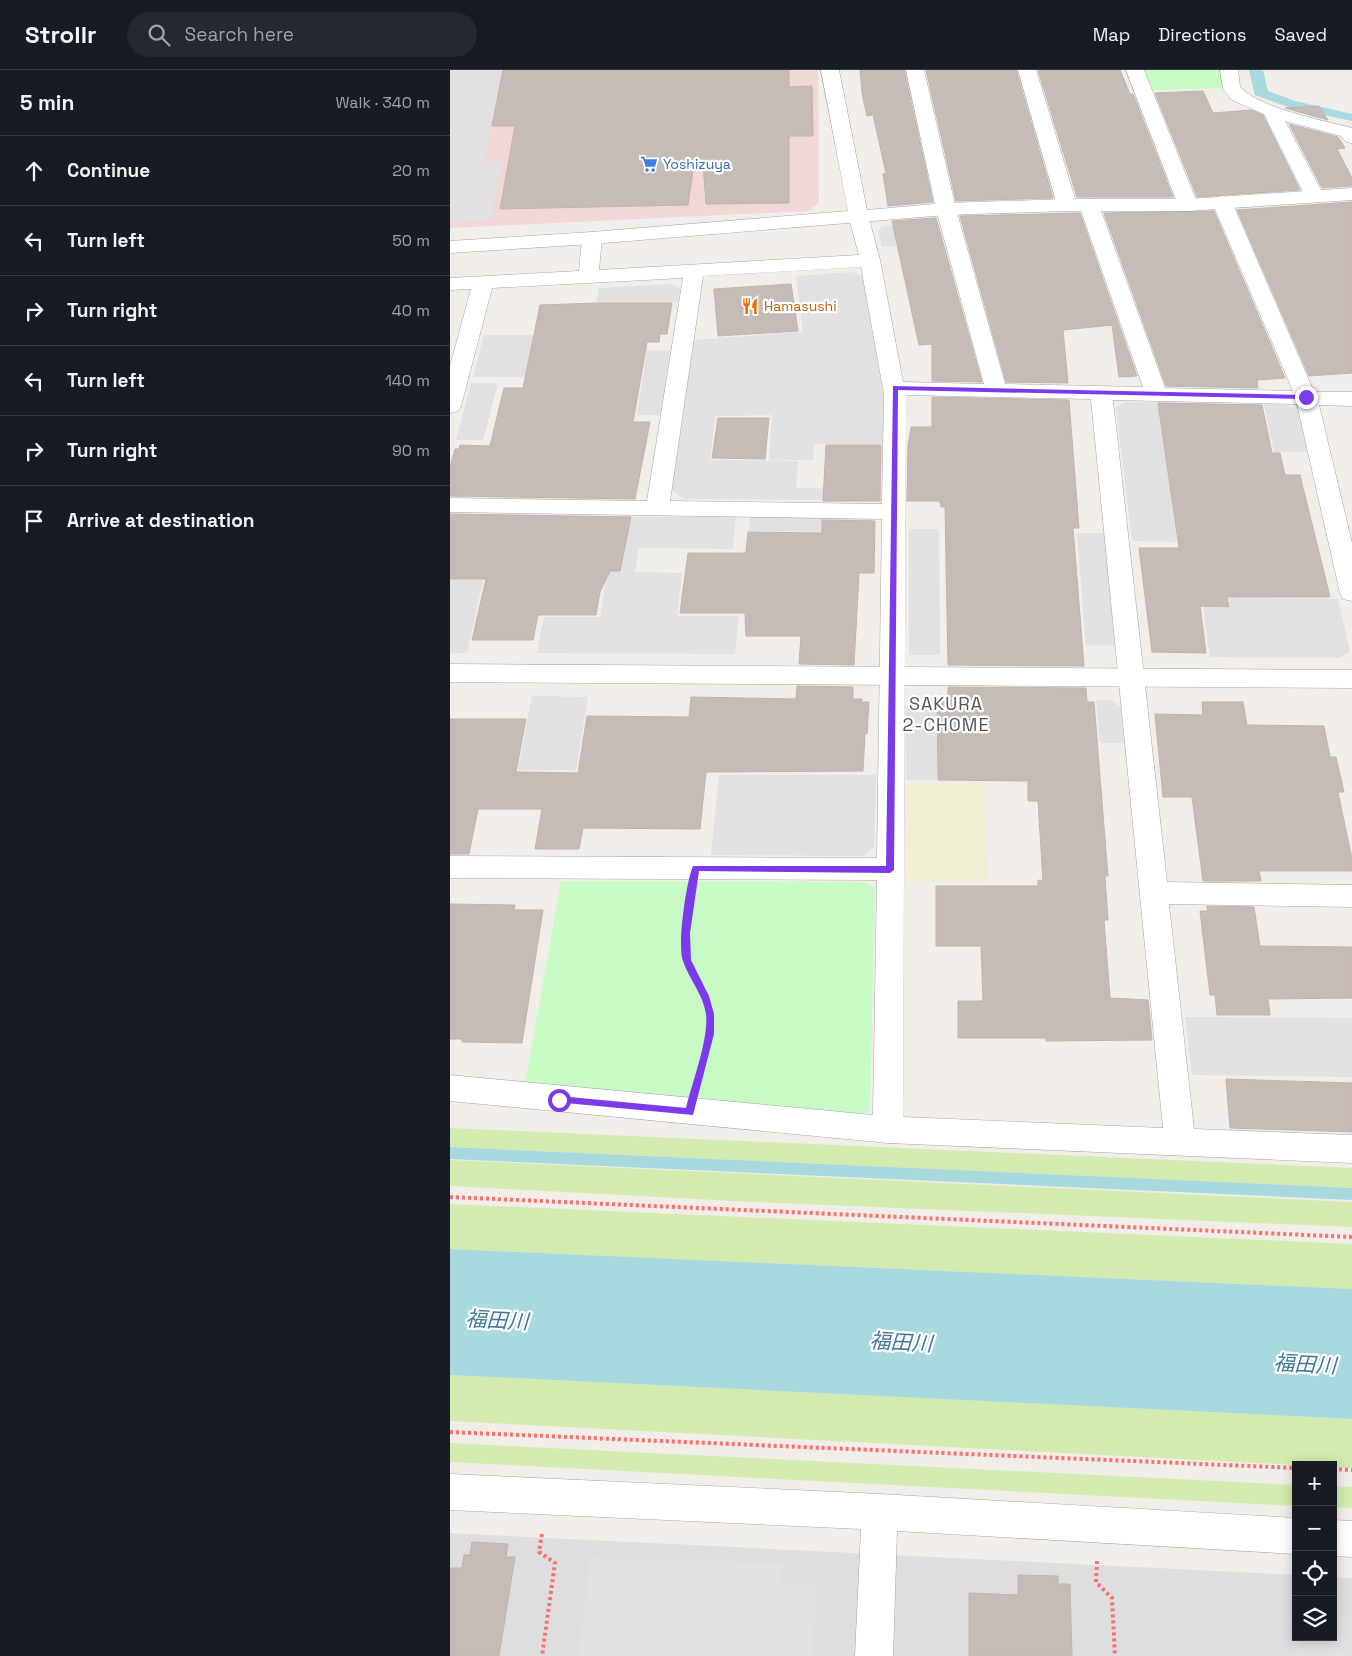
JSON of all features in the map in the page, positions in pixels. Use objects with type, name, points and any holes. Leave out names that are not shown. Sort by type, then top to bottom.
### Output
[{"type":"street","points":[[830,70],[858,215],[870,260],[895,388],[888,1130]]},
{"type":"street","points":[[915,70],[946,209],[996,390]]},
{"type":"street","points":[[1027,70],[1067,205]]},
{"type":"street","points":[[1135,70],[1188,205]]},
{"type":"street","points":[[1229,70],[1232,90],[1241,99],[1271,111],[1348,132],[1352,138]]},
{"type":"street","points":[[1271,111],[1314,196]]},
{"type":"street","points":[[450,247],[592,238],[946,209],[1067,205],[1188,205],[1352,194]]},
{"type":"street","points":[[1222,202],[1306,397],[1342,511],[1352,593]]},
{"type":"street","points":[[1089,205],[1156,394]]},
{"type":"street","points":[[589,276],[592,238]]},
{"type":"street","points":[[450,284],[870,260]]},
{"type":"street","points":[[657,508],[694,271]]},
{"type":"street","points":[[450,406],[483,282]]},
{"type":"street","points":[[895,388],[1352,398]]},
{"type":"street","points":[[1101,392],[1180,1141]]},
{"type":"street","points":[[450,505],[894,512]]},
{"type":"street","points":[[450,673],[1352,679]]},
{"type":"street","points":[[450,867],[890,870]]},
{"type":"street","points":[[1155,894],[1352,896]]},
{"type":"street","points":[[450,1088],[888,1130],[1352,1149]]},
{"type":"street","points":[[450,1492],[880,1512],[1292,1536]]},
{"type":"street","points":[[874,1656],[880,1512]]},
{"type":"street","points":[[1337,1538],[1352,1539]]},
{"type":"path","points":[[690,1112],[709,1034],[710,1014],[705,996],[686,960],[686,933],[696,868]]},
{"type":"path","points":[[450,1197],[1352,1237]]},
{"type":"path","points":[[450,1432],[1292,1468]]},
{"type":"path","points":[[1337,1469],[1352,1470]]},
{"type":"path","points":[[542,1656],[555,1563],[539,1552],[549,1497]]},
{"type":"path","points":[[1098,1526],[1096,1582],[1112,1598],[1115,1656]]},
{"type":"shaded area","name":"Yoshizuya","points":[[450,70],[818,70],[819,203],[807,211],[450,228]]},
{"type":"shaded area","points":[[450,70],[502,70],[484,162],[501,162],[490,220],[450,221]]},
{"type":"shaded area","points":[[924,224],[929,244],[882,247],[878,231],[882,226]]},
{"type":"shaded area","points":[[852,272],[862,276],[883,393],[883,444],[814,444],[813,460],[769,460],[772,415],[715,416],[710,460],[798,461],[796,488],[855,489],[854,500],[684,499],[671,490],[694,340],[803,332],[796,276]]},
{"type":"shaded area","points":[[671,284],[680,289],[678,302],[596,302],[599,288]]},
{"type":"shaded area","points":[[484,335],[578,335],[570,377],[473,377]]},
{"type":"shaded area","points":[[647,350],[670,351],[661,415],[637,415]]},
{"type":"shaded area","points":[[471,383],[498,383],[483,440],[456,440]]},
{"type":"shaded area","points":[[1125,402],[1206,403],[1208,415],[1160,415],[1177,542],[1132,541],[1116,408]]},
{"type":"shaded area","points":[[1264,404],[1287,405],[1299,411],[1308,452],[1274,452]]},
{"type":"shaded area","points":[[617,517],[736,517],[733,549],[639,548],[635,572],[682,573],[677,616],[739,616],[735,654],[537,653],[544,617],[600,617]]},
{"type":"shaded area","points":[[750,517],[873,518],[873,532],[749,531]]},
{"type":"shaded area","points":[[909,529],[939,529],[940,655],[909,655]]},
{"type":"shaded area","points":[[1077,533],[1104,533],[1115,646],[1086,645]]},
{"type":"shaded area","points":[[450,580],[483,580],[467,653],[450,653]]},
{"type":"shaded area","points":[[1229,598],[1338,599],[1350,651],[1340,658],[1210,657],[1203,607],[1230,608]]},
{"type":"shaded area","points":[[532,696],[588,697],[576,770],[518,770]]},
{"type":"shaded area","points":[[918,698],[937,698],[937,780],[906,780],[906,707]]},
{"type":"shaded area","points":[[1096,700],[1110,700],[1121,707],[1124,743],[1100,743]]},
{"type":"shaded area","points":[[719,775],[876,775],[874,847],[863,856],[711,855]]},
{"type":"shaded area","points":[[905,784],[984,784],[987,882],[905,882]]},
{"type":"shaded area","points":[[1185,1017],[1352,1018],[1352,1077],[1192,1075]]},
{"type":"shaded area","points":[[450,1533],[1292,1575],[1292,1641],[1337,1641],[1337,1577],[1352,1578],[1352,1656],[450,1656]]},
{"type":"shaded area","points":[[591,1558],[783,1563],[781,1585],[816,1586],[813,1656],[578,1656]]},
{"type":"shaded area","points":[[1289,1614],[1292,1614],[1292,1639]]},
{"type":"shaded area","points":[[1337,1616],[1352,1616],[1352,1656],[1294,1656],[1292,1641],[1337,1641]]},
{"type":"green space","points":[[1144,70],[1221,70],[1225,88],[1151,90]]},
{"type":"green space","points":[[561,881],[866,882],[875,888],[870,1110],[857,1117],[525,1084]]},
{"type":"green space","points":[[450,1128],[1352,1168],[1352,1188],[450,1147]]},
{"type":"green space","points":[[450,1160],[1352,1202],[1352,1227],[734,1201],[450,1186]]},
{"type":"green space","points":[[450,1204],[1352,1244],[1352,1289],[450,1249]]},
{"type":"green space","points":[[450,1375],[1352,1419],[1352,1468],[1337,1467],[1337,1461],[1292,1461],[1292,1465],[450,1421]]},
{"type":"green space","points":[[450,1443],[1292,1485],[1292,1506],[450,1462]]},
{"type":"green space","points":[[1337,1486],[1352,1487],[1352,1508],[1337,1507]]},
{"type":"water","points":[[1249,70],[1263,70],[1268,91],[1295,101],[1352,114],[1352,121],[1288,107],[1255,95]]},
{"type":"water","name":"福田川","points":[[450,1249],[1352,1289],[1352,1419],[450,1375]]},
{"type":"building","name":"Yoshizuya","points":[[503,70],[789,70],[789,87],[812,86],[813,136],[789,136],[789,203],[706,204],[703,164],[694,164],[688,205],[500,209],[515,126],[492,126]]},
{"type":"building","points":[[860,70],[904,70],[933,202],[888,206],[883,174],[886,173],[873,115],[867,116]]},
{"type":"building","points":[[926,70],[1016,70],[1053,198],[956,201]]},
{"type":"building","points":[[1038,70],[1120,70],[1130,94],[1133,94],[1173,197],[1077,197]]},
{"type":"building","points":[[1203,91],[1213,113],[1251,110],[1263,115],[1300,190],[1197,197],[1155,93]]},
{"type":"building","points":[[1319,106],[1328,120],[1285,108]]},
{"type":"building","points":[[1289,124],[1338,137],[1345,148],[1337,149],[1352,178],[1352,186],[1322,188]]},
{"type":"building","points":[[1352,202],[1352,373],[1309,376],[1237,210]]},
{"type":"building","points":[[1214,211],[1285,378],[1257,380],[1258,388],[1166,386],[1104,213]]},
{"type":"building","points":[[1080,213],[1137,376],[1119,377],[1112,325],[1063,330],[1068,383],[1006,382],[960,216]]},
{"type":"building","points":[[936,218],[982,382],[932,381],[932,344],[919,345],[892,221]]},
{"type":"building","points":[[791,284],[798,331],[718,336],[714,289]]},
{"type":"building","points":[[672,303],[667,334],[660,334],[659,342],[647,342],[633,422],[650,422],[635,499],[450,496],[450,467],[455,449],[459,449],[460,445],[490,446],[504,388],[523,388],[540,305]]},
{"type":"building","points":[[932,397],[1069,400],[1079,528],[1073,528],[1084,666],[948,665],[945,507],[941,507],[940,501],[907,501],[908,446],[911,427],[932,427]]},
{"type":"building","points":[[1158,403],[1262,405],[1272,453],[1280,453],[1285,475],[1300,475],[1330,597],[1227,597],[1229,607],[1200,606],[1206,653],[1152,652],[1139,548],[1179,548]]},
{"type":"building","points":[[718,418],[769,418],[765,459],[712,458]]},
{"type":"building","points":[[826,445],[881,445],[880,501],[823,501]]},
{"type":"building","points":[[450,514],[631,517],[620,571],[610,571],[600,592],[596,615],[538,615],[533,640],[472,640],[486,579],[450,579]]},
{"type":"building","points":[[822,520],[875,521],[874,573],[859,573],[854,665],[799,664],[801,636],[746,636],[745,613],[680,613],[688,553],[746,553],[748,532],[822,533]]},
{"type":"building","points":[[797,686],[853,687],[853,699],[862,699],[862,702],[869,702],[863,771],[706,772],[700,829],[583,828],[579,849],[535,849],[542,809],[478,809],[469,854],[450,854],[450,719],[526,719],[516,772],[578,773],[587,716],[689,717],[691,697],[796,699]]},
{"type":"building","points":[[948,687],[1086,688],[1087,702],[1094,702],[1108,876],[1105,876],[1108,920],[1104,920],[1110,998],[1148,1000],[1152,1040],[1046,1041],[1046,1038],[958,1038],[958,1001],[983,1001],[981,946],[936,946],[936,886],[1038,886],[1038,880],[1043,881],[1038,801],[1028,801],[1028,781],[938,780],[937,701],[948,701]]},
{"type":"building","points":[[1202,702],[1243,702],[1247,725],[1324,726],[1330,757],[1336,757],[1344,792],[1338,792],[1352,859],[1352,871],[1259,871],[1261,881],[1203,881],[1192,797],[1163,797],[1155,714],[1203,715]]},
{"type":"building","points":[[450,904],[515,905],[514,910],[543,910],[522,1043],[462,1042],[462,1039],[450,1039]]},
{"type":"building","points":[[1207,906],[1254,907],[1260,946],[1352,947],[1352,998],[1268,999],[1270,1015],[1217,1015],[1215,995],[1210,995],[1200,911],[1208,911]]},
{"type":"building","points":[[1226,1079],[1352,1083],[1352,1132],[1230,1128]]},
{"type":"building","points":[[472,1542],[508,1544],[506,1557],[515,1557],[499,1656],[450,1656],[450,1568],[462,1568],[464,1555],[470,1555]]},
{"type":"building","points":[[1018,1575],[1058,1576],[1058,1584],[1070,1584],[1072,1656],[969,1656],[969,1593],[1018,1595]]},
{"type":"waterway","points":[[450,1153],[1352,1194]]},
{"type":"place","name":"Yoshizuya","points":[[649,164]]},
{"type":"place","name":"Hamasushi","points":[[750,306]]},
{"type":"district","name":"SAKURA 2-CHOME","points":[[946,713]]},
{"type":"route","points":[[559,1100],[690,1112],[709,1034],[710,1014],[705,996],[686,960],[686,933],[696,868],[890,870],[895,388],[1306,397]]}]
